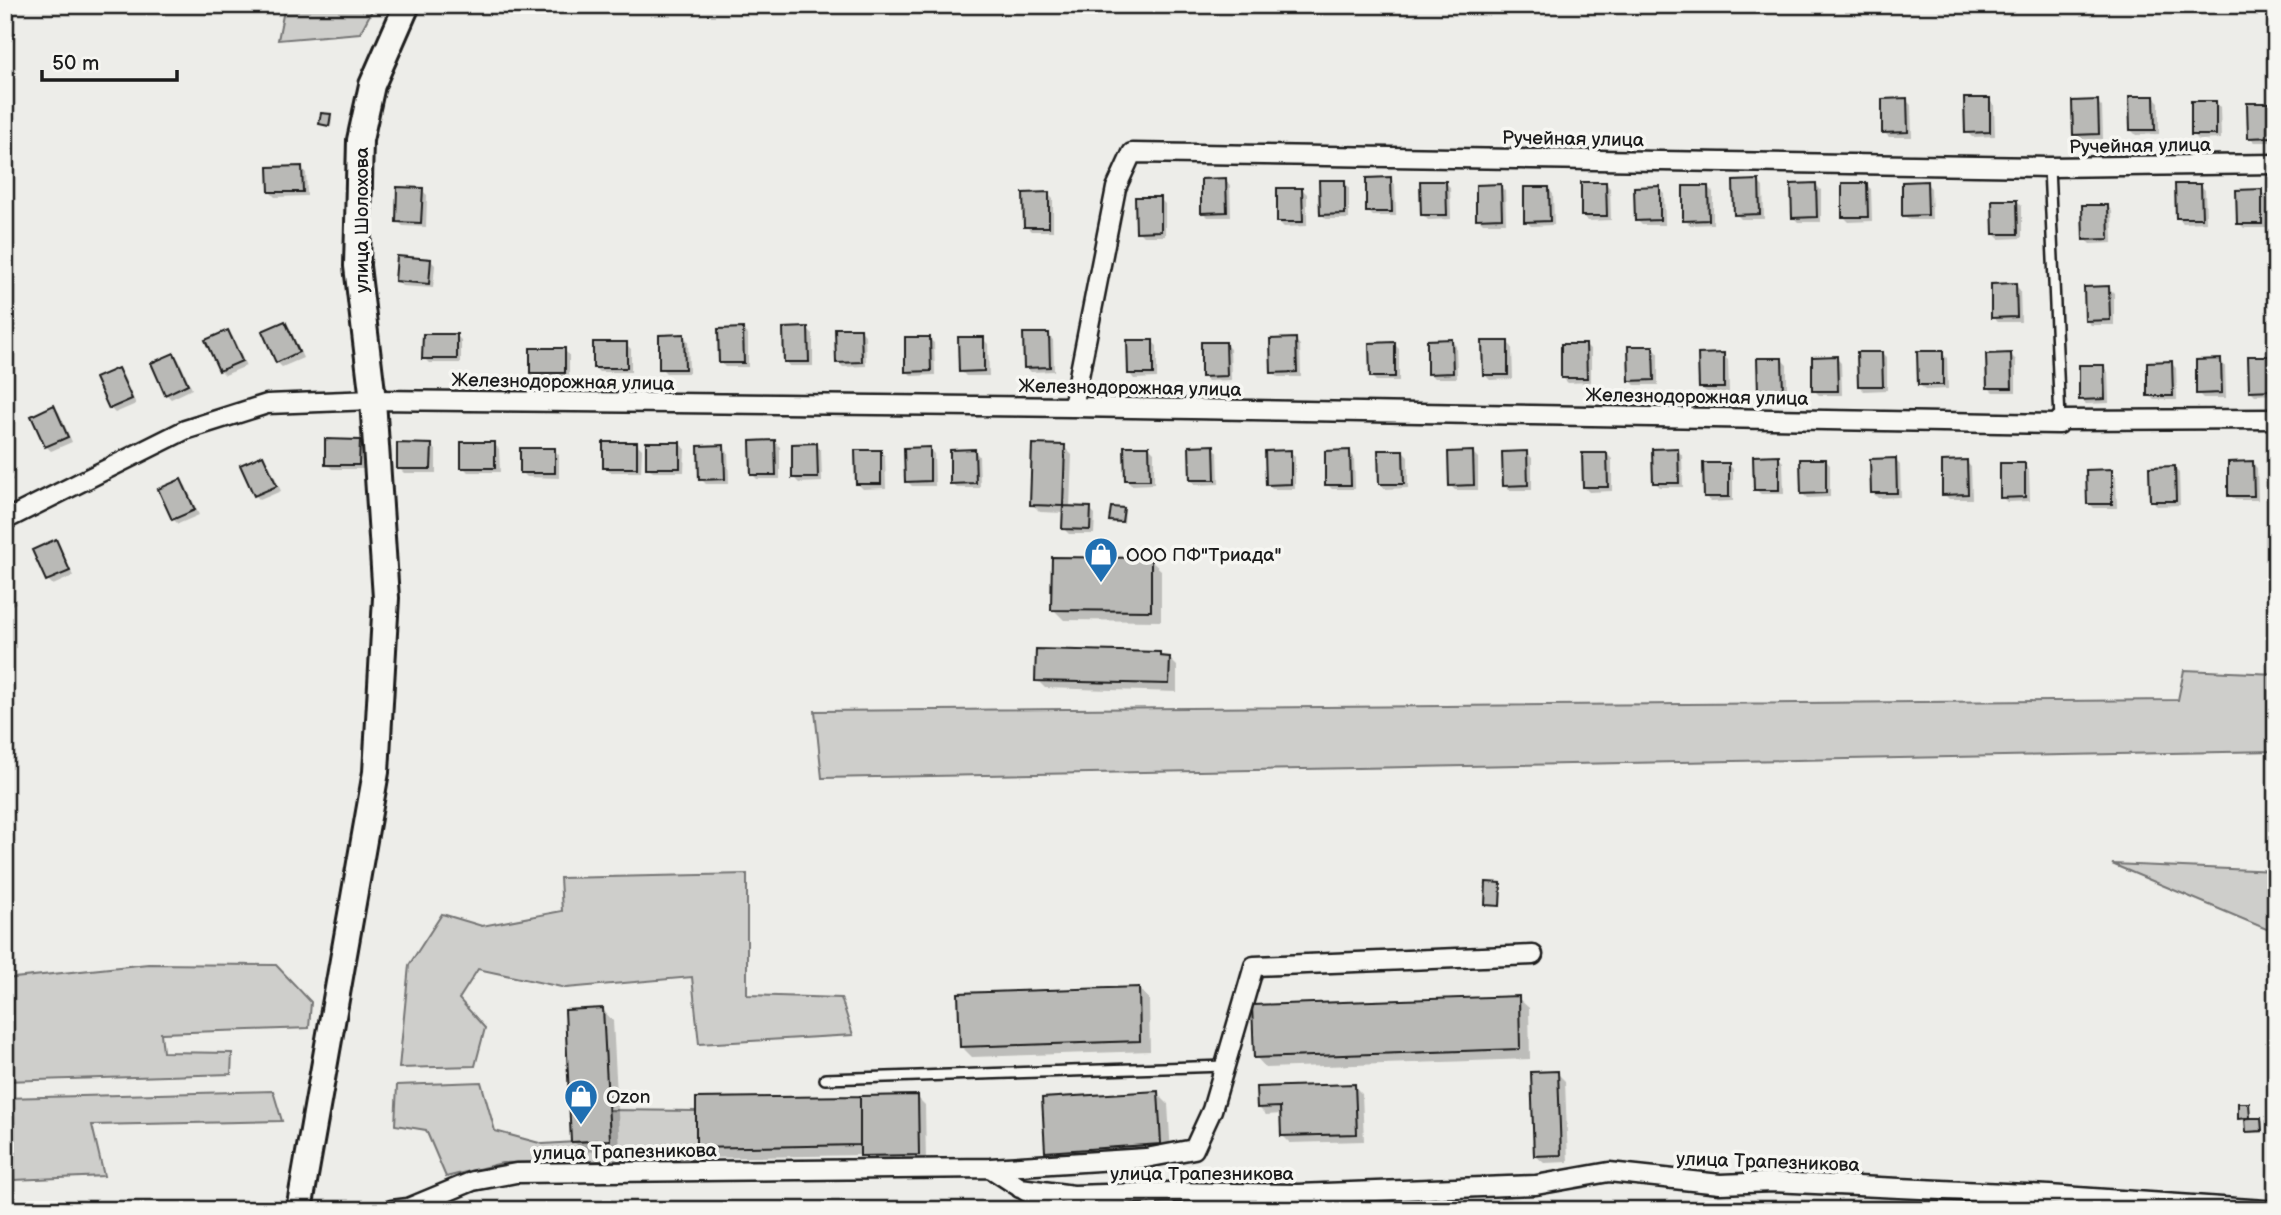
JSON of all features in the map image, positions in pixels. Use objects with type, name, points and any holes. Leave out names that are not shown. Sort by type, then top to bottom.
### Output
[{"type":"street","name":"улица Шолохова","points":[[299,1210],[376,772],[386,598],[373,400],[358,266],[360,140],[372,85],[407,5]]},
{"type":"street","name":"Ручейная улица","points":[[1073,407],[1116,188],[1132,153],[2049,167],[2276,164]]},
{"type":"street","name":"Железнодорожная улица","points":[[5,520],[185,430],[267,404],[373,400],[1073,407],[2046,424],[2060,424],[2060,420],[2276,419]]},
{"type":"street","points":[[1225,1066],[1254,965],[1533,954]]},
{"type":"street","name":"улица Трапезникова","points":[[392,1210],[408,1208],[473,1181],[516,1173],[990,1168],[1146,1158],[1194,1149],[1212,1110],[1225,1066]]},
{"type":"street","points":[[990,1168],[1055,1210]]},
{"type":"street","name":"улица Трапезникова","points":[[1020,1188],[1107,1202],[1171,1192],[1298,1195],[1536,1185],[1609,1172],[1720,1184],[1773,1182],[2049,1195],[2264,1210]]},
{"type":"lane","points":[[2049,167],[2060,420]]},
{"type":"lane","points":[[825,1079],[1225,1066]]},
{"type":"shaded area","points":[[285,5],[375,5],[360,33],[278,40]]},
{"type":"shaded area","points":[[2184,670],[2276,674],[2276,751],[822,778],[815,711],[2178,700]]},
{"type":"shaded area","points":[[2112,864],[2276,871],[2276,933]]},
{"type":"shaded area","points":[[747,874],[747,995],[841,998],[853,1035],[699,1044],[692,977],[566,988],[478,969],[459,999],[485,1028],[475,1066],[399,1068],[409,965],[442,914],[482,926],[562,911],[560,878]]},
{"type":"shaded area","points":[[148,964],[276,965],[311,1002],[309,1028],[161,1033],[163,1052],[232,1053],[231,1074],[5,1081],[5,979]]},
{"type":"shaded area","points":[[481,1082],[495,1131],[543,1144],[609,1140],[608,1110],[696,1111],[696,1148],[699,1159],[502,1163],[446,1177],[426,1130],[395,1125],[397,1085]]},
{"type":"shaded area","points":[[273,1091],[282,1121],[92,1125],[104,1176],[14,1180],[12,1157],[5,1153],[5,1098]]},
{"type":"building","points":[[2129,96],[2154,96],[2155,130],[2130,130]]},
{"type":"building","points":[[1907,98],[1908,132],[1882,133],[1882,99]]},
{"type":"building","points":[[1964,98],[1990,98],[1990,132],[1965,133]]},
{"type":"building","points":[[2098,100],[2099,134],[2073,135],[2072,101]]},
{"type":"building","points":[[2191,101],[2216,101],[2216,135],[2191,135]]},
{"type":"building","points":[[2247,103],[2273,103],[2273,137],[2248,138]]},
{"type":"building","points":[[321,113],[331,114],[329,126],[319,124]]},
{"type":"building","points":[[302,166],[303,192],[269,192],[268,167]]},
{"type":"building","points":[[1391,177],[1392,212],[1366,212],[1366,178]]},
{"type":"building","points":[[1226,178],[1227,212],[1201,213],[1201,179]]},
{"type":"building","points":[[1319,180],[1345,180],[1345,214],[1320,215]]},
{"type":"building","points":[[1759,180],[1760,214],[1734,215],[1733,181]]},
{"type":"building","points":[[1420,181],[1446,181],[1447,215],[1421,215]]},
{"type":"building","points":[[1927,181],[1928,215],[1902,216],[1902,182]]},
{"type":"building","points":[[1581,182],[1606,182],[1607,216],[1581,216]]},
{"type":"building","points":[[1816,183],[1817,217],[1792,218],[1791,184]]},
{"type":"building","points":[[1842,183],[1867,183],[1868,217],[1842,217]]},
{"type":"building","points":[[1501,184],[1502,218],[1476,219],[1476,185]]},
{"type":"building","points":[[2175,184],[2201,184],[2202,218],[2176,218]]},
{"type":"building","points":[[1660,186],[1660,220],[1635,221],[1634,187]]},
{"type":"building","points":[[1683,186],[1708,186],[1709,220],[1683,221]]},
{"type":"building","points":[[397,187],[423,188],[421,223],[396,222]]},
{"type":"building","points":[[1524,187],[1549,187],[1550,221],[1524,222]]},
{"type":"building","points":[[1277,188],[1302,188],[1303,222],[1277,222]]},
{"type":"building","points":[[2262,189],[2262,224],[2237,224],[2236,190]]},
{"type":"building","points":[[1049,192],[1049,227],[1024,227],[1023,193]]},
{"type":"building","points":[[1135,197],[1161,197],[1161,231],[1136,232]]},
{"type":"building","points":[[1992,200],[2017,200],[2018,234],[1993,234]]},
{"type":"building","points":[[2082,205],[2108,205],[2109,239],[2083,240]]},
{"type":"building","points":[[397,256],[431,259],[429,284],[395,281]]},
{"type":"building","points":[[2016,283],[2017,317],[1991,318],[1991,284]]},
{"type":"building","points":[[2109,286],[2110,320],[2085,321],[2084,287]]},
{"type":"building","points":[[285,321],[299,352],[276,363],[262,331]]},
{"type":"building","points":[[808,327],[809,362],[784,362],[783,328]]},
{"type":"building","points":[[743,328],[744,363],[719,363],[718,329]]},
{"type":"building","points":[[835,328],[861,328],[862,362],[836,363]]},
{"type":"building","points":[[228,330],[242,361],[219,371],[205,340]]},
{"type":"building","points":[[1023,333],[1049,333],[1050,367],[1024,368]]},
{"type":"building","points":[[423,334],[457,334],[457,359],[422,359]]},
{"type":"building","points":[[684,334],[685,369],[659,369],[659,335]]},
{"type":"building","points":[[905,337],[930,337],[931,371],[905,372]]},
{"type":"building","points":[[958,337],[984,337],[984,371],[959,372]]},
{"type":"building","points":[[1296,338],[1297,372],[1271,373],[1270,339]]},
{"type":"building","points":[[1452,339],[1453,373],[1427,374],[1427,340]]},
{"type":"building","points":[[1127,340],[1153,340],[1153,374],[1128,374]]},
{"type":"building","points":[[1482,341],[1508,341],[1508,375],[1483,375]]},
{"type":"building","points":[[593,342],[627,342],[627,368],[593,368]]},
{"type":"building","points":[[1201,342],[1226,342],[1227,376],[1201,377]]},
{"type":"building","points":[[1395,342],[1395,377],[1370,377],[1369,343]]},
{"type":"building","points":[[1561,344],[1586,344],[1587,378],[1561,378]]},
{"type":"building","points":[[1628,346],[1653,346],[1654,380],[1629,381]]},
{"type":"building","points":[[530,348],[565,348],[565,373],[530,373]]},
{"type":"building","points":[[1917,351],[1943,351],[1943,385],[1918,385]]},
{"type":"building","points":[[1857,352],[1882,352],[1883,386],[1858,386]]},
{"type":"building","points":[[174,353],[188,384],[165,395],[151,363]]},
{"type":"building","points":[[1724,353],[1724,388],[1699,388],[1698,354]]},
{"type":"building","points":[[2011,353],[2012,388],[1987,388],[1986,354]]},
{"type":"building","points":[[1837,356],[1838,391],[1812,391],[1812,357]]},
{"type":"building","points":[[2248,356],[2274,356],[2274,390],[2249,391]]},
{"type":"building","points":[[1757,358],[1782,358],[1783,392],[1758,393]]},
{"type":"building","points":[[2221,359],[2222,393],[2196,394],[2196,360]]},
{"type":"building","points":[[2172,361],[2173,396],[2147,396],[2147,362]]},
{"type":"building","points":[[2079,365],[2104,365],[2105,399],[2079,400]]},
{"type":"building","points":[[118,368],[132,399],[109,409],[95,378]]},
{"type":"building","points":[[54,405],[68,437],[45,447],[31,416]]},
{"type":"building","points":[[325,439],[360,440],[359,465],[325,465]]},
{"type":"building","points":[[775,440],[776,475],[751,475],[750,441]]},
{"type":"building","points":[[461,442],[495,442],[495,468],[461,468]]},
{"type":"building","points":[[603,442],[637,442],[637,468],[603,468]]},
{"type":"building","points":[[646,442],[680,442],[680,468],[646,468]]},
{"type":"building","points":[[397,443],[432,444],[431,469],[397,469]]},
{"type":"building","points":[[817,443],[818,478],[792,478],[792,444]]},
{"type":"building","points":[[1032,444],[1065,445],[1063,506],[1030,505]]},
{"type":"building","points":[[724,445],[725,479],[699,480],[698,446]]},
{"type":"building","points":[[1214,445],[1215,480],[1190,480],[1189,446]]},
{"type":"building","points":[[1124,446],[1149,446],[1150,480],[1125,480]]},
{"type":"building","points":[[930,447],[930,481],[905,482],[904,448]]},
{"type":"building","points":[[520,448],[555,448],[555,473],[520,473]]},
{"type":"building","points":[[1678,448],[1679,483],[1653,483],[1652,449]]},
{"type":"building","points":[[975,449],[976,483],[950,484],[950,450]]},
{"type":"building","points":[[855,450],[881,450],[881,484],[856,484]]},
{"type":"building","points":[[1291,450],[1291,484],[1266,485],[1265,451]]},
{"type":"building","points":[[1350,450],[1351,485],[1325,485],[1325,451]]},
{"type":"building","points":[[1378,450],[1403,450],[1404,484],[1379,484]]},
{"type":"building","points":[[1473,451],[1474,485],[1449,486],[1448,452]]},
{"type":"building","points":[[1527,451],[1528,485],[1503,486],[1502,452]]},
{"type":"building","points":[[1582,453],[1607,453],[1608,487],[1583,487]]},
{"type":"building","points":[[263,455],[277,486],[254,496],[240,465]]},
{"type":"building","points":[[1779,455],[1779,490],[1754,490],[1753,456]]},
{"type":"building","points":[[1896,458],[1897,493],[1871,493],[1870,459]]},
{"type":"building","points":[[1800,459],[1826,459],[1826,493],[1801,494]]},
{"type":"building","points":[[1967,460],[1968,494],[1942,495],[1942,461]]},
{"type":"building","points":[[2253,461],[2254,496],[2228,496],[2228,462]]},
{"type":"building","points":[[1703,463],[1729,463],[1729,497],[1704,497]]},
{"type":"building","points":[[2000,463],[2025,463],[2025,497],[2000,498]]},
{"type":"building","points":[[2175,466],[2176,501],[2150,501],[2149,467]]},
{"type":"building","points":[[2112,469],[2112,504],[2087,504],[2086,470]]},
{"type":"building","points":[[181,479],[195,510],[172,520],[158,489]]},
{"type":"building","points":[[1063,506],[1091,507],[1090,530],[1062,529]]},
{"type":"building","points":[[1111,507],[1124,508],[1122,522],[1109,521]]},
{"type":"building","points":[[56,539],[70,571],[46,581],[32,550]]},
{"type":"building","points":[[1052,557],[1151,558],[1151,611],[1051,610]]},
{"type":"building","points":[[1036,649],[1160,652],[1160,656],[1170,657],[1169,684],[1035,681]]},
{"type":"building","points":[[1486,882],[1501,883],[1500,906],[1485,905]]},
{"type":"building","points":[[1139,987],[1140,1041],[960,1047],[958,993]]},
{"type":"building","points":[[1519,996],[1520,1049],[1254,1058],[1252,1005]]},
{"type":"building","points":[[603,1008],[610,1140],[571,1142],[565,1010]]},
{"type":"building","points":[[1558,1071],[1561,1155],[1534,1156],[1531,1072]]},
{"type":"building","points":[[1355,1084],[1357,1134],[1281,1136],[1280,1107],[1257,1108],[1256,1087]]},
{"type":"building","points":[[1158,1091],[1161,1144],[1045,1152],[1042,1098]]},
{"type":"building","points":[[918,1095],[919,1155],[860,1156],[860,1096]]},
{"type":"building","points":[[860,1096],[860,1145],[696,1148],[696,1098]]},
{"type":"building","points":[[2238,1103],[2249,1103],[2250,1118],[2238,1119]]},
{"type":"building","points":[[2245,1118],[2261,1118],[2262,1131],[2246,1132]]},
{"type":"place","name":"ООО ПФ\"Триада\"","points":[[1101,584]]},
{"type":"place","name":"Ozon","points":[[581,1126]]}]
